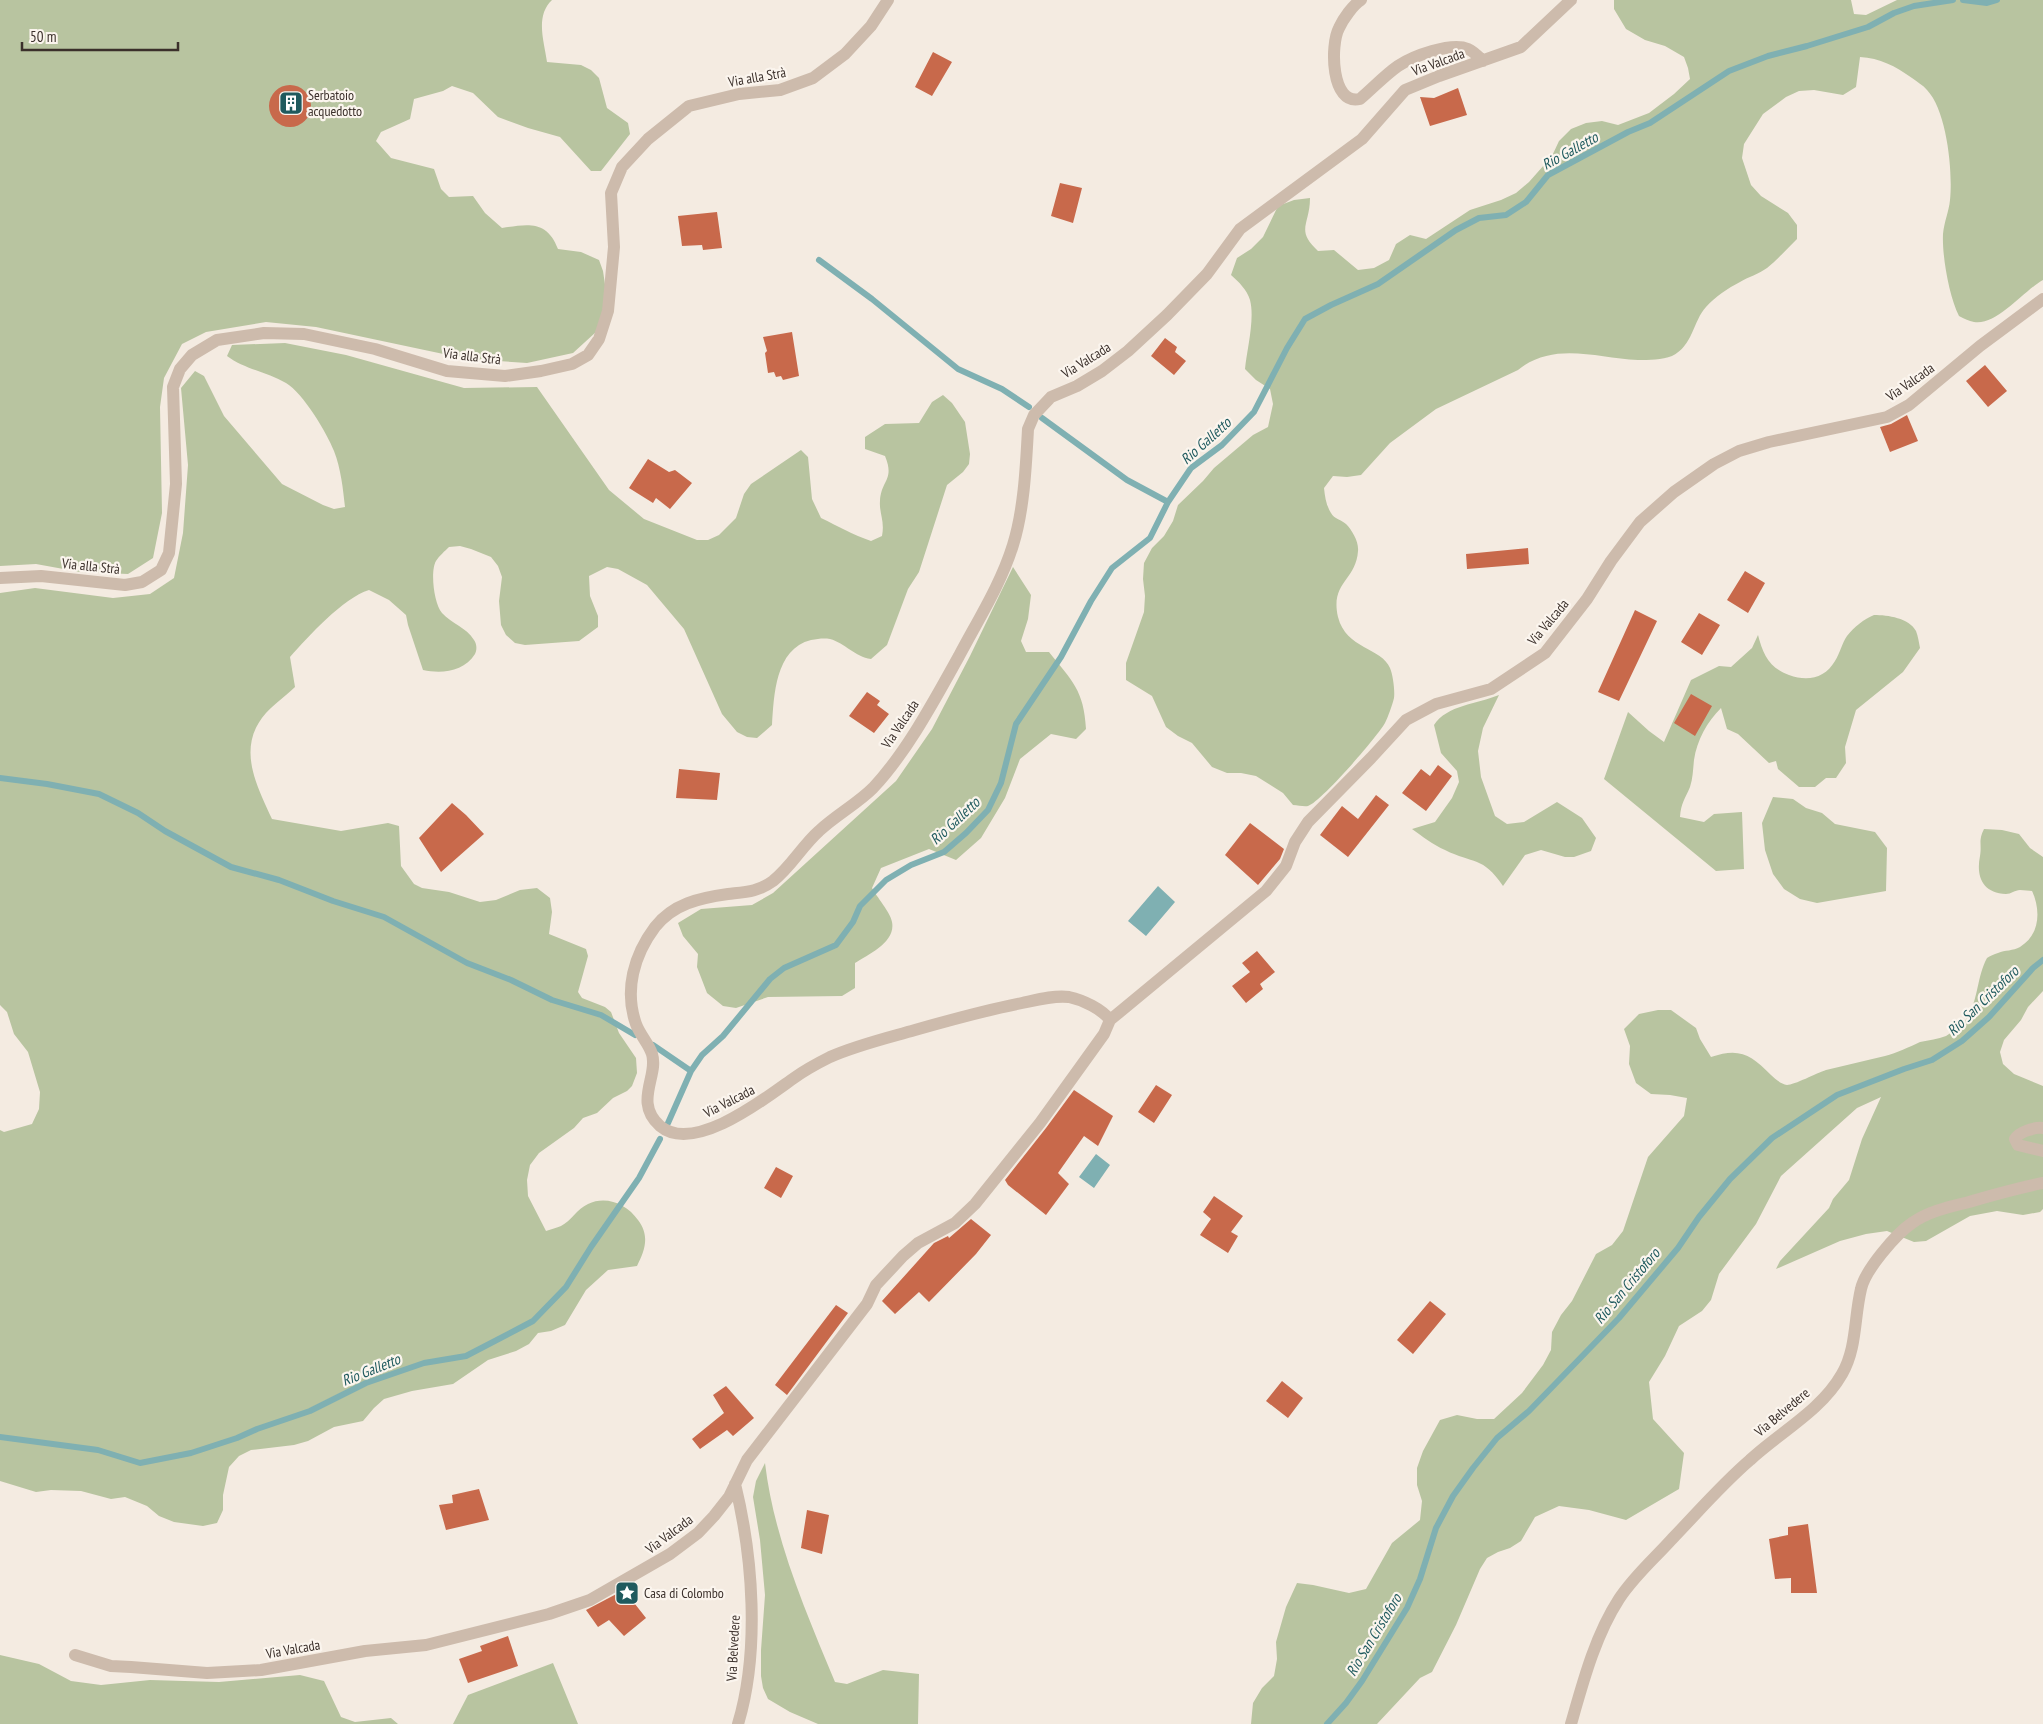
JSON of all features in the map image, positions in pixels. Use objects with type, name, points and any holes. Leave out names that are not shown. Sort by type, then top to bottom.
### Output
[{"type":"street","name":"Via alla Strà","points":[[0,578],[41,576],[125,585],[142,582],[161,570],[169,553],[176,484],[173,387],[180,369],[192,355],[217,340],[264,333],[304,334],[375,349],[447,371],[504,376],[541,371],[572,364],[588,355],[599,339],[608,311],[614,247],[611,193],[622,167],[648,139],[689,106],[738,94],[780,90],[812,78],[845,54],[871,26],[888,0]]},
{"type":"street","points":[[1361,0],[1338,28],[1334,54],[1336,78],[1344,95],[1349,99],[1360,98],[1398,66],[1418,56],[1454,47],[1468,49],[1483,61]]},
{"type":"street","name":"Via Valcada","points":[[1110,1020],[1106,1014],[1070,997],[1034,1000],[994,1008],[853,1048],[829,1058],[796,1076],[767,1098],[725,1122],[700,1131],[672,1132],[658,1124],[650,1112],[648,1088],[653,1060],[652,1054],[638,1028],[633,1012],[631,997],[632,975],[649,936],[658,923],[672,910],[699,899],[756,891],[772,882],[790,865],[816,834],[872,788],[907,744],[978,622],[1013,547],[1018,527],[1028,429],[1034,415],[1051,397],[1077,386],[1102,371],[1128,351],[1207,274],[1240,229],[1362,139],[1405,90],[1521,47],[1571,0]]},
{"type":"street","name":"Via Valcada","points":[[75,1655],[111,1666],[207,1673],[261,1670],[365,1652],[426,1645],[491,1630],[590,1600],[662,1559],[698,1533],[729,1498],[748,1460],[867,1304],[876,1285],[918,1243],[954,1223],[975,1204],[1040,1123],[1104,1034],[1110,1020],[1266,891],[1286,866],[1295,842],[1308,822],[1406,720],[1436,704],[1490,688],[1545,653],[1587,599],[1611,561],[1640,522],[1674,492],[1714,464],[1739,451],[1769,442],[1887,417],[1909,405],[1980,346],[2043,299]]},
{"type":"street","points":[[2043,1128],[2037,1127],[2017,1135],[2015,1139],[2018,1145],[2043,1151]]},
{"type":"street","name":"Via Belvedere","points":[[1571,1724],[1585,1676],[1601,1634],[1619,1600],[1647,1563],[1670,1542],[1717,1491],[1763,1448],[1817,1406],[1842,1375],[1853,1346],[1861,1286],[1884,1251],[1912,1223],[1931,1212],[2043,1183]]},
{"type":"street","name":"Via Belvedere","points":[[735,1484],[742,1514],[748,1559],[751,1619],[746,1698],[738,1724]]},
{"type":"green space","points":[[0,0],[552,0],[547,6],[542,21],[547,62],[581,65],[591,70],[599,78],[607,108],[628,123],[630,134],[601,171],[591,171],[560,137],[498,117],[473,93],[452,86],[443,91],[414,99],[410,119],[381,132],[376,141],[391,158],[434,169],[441,189],[449,197],[473,196],[485,213],[502,228],[536,226],[548,233],[558,249],[581,252],[599,260],[603,271],[607,298],[596,332],[573,353],[527,363],[467,359],[316,327],[266,322],[206,332],[182,344],[164,378],[160,407],[162,513],[153,558],[128,574],[80,572],[36,564],[0,566]]},
{"type":"green space","points":[[1614,0],[1851,0],[1854,14],[1866,15],[1897,0],[2043,0],[2043,280],[1992,319],[1974,322],[1959,316],[1949,287],[1944,253],[1943,234],[1951,188],[1947,142],[1944,127],[1934,100],[1925,88],[1912,78],[1887,63],[1860,57],[1856,87],[1843,95],[1814,90],[1799,91],[1786,97],[1763,114],[1744,144],[1742,158],[1751,185],[1761,196],[1788,213],[1797,225],[1797,239],[1767,268],[1731,287],[1710,303],[1702,313],[1689,340],[1679,352],[1672,356],[1651,360],[1622,359],[1576,353],[1546,356],[1532,361],[1518,370],[1436,409],[1390,443],[1361,475],[1333,476],[1324,488],[1325,498],[1331,513],[1344,523],[1355,536],[1358,548],[1353,569],[1337,596],[1338,617],[1342,628],[1348,636],[1386,661],[1392,675],[1394,698],[1386,721],[1380,730],[1336,782],[1315,802],[1308,806],[1293,805],[1283,793],[1256,776],[1227,773],[1212,767],[1192,743],[1166,727],[1152,696],[1126,680],[1126,663],[1144,612],[1144,563],[1152,548],[1164,536],[1173,521],[1178,505],[1214,468],[1253,435],[1268,427],[1273,404],[1270,389],[1256,380],[1245,369],[1252,316],[1247,293],[1231,275],[1237,258],[1251,249],[1263,237],[1278,206],[1294,200],[1310,198],[1305,232],[1311,244],[1318,251],[1334,250],[1358,270],[1374,268],[1389,260],[1396,244],[1410,235],[1426,239],[1470,210],[1516,193],[1529,182],[1552,156],[1559,141],[1571,129],[1586,123],[1602,121],[1618,125],[1649,113],[1690,79],[1688,68],[1684,57],[1665,46],[1645,40],[1626,29],[1614,9]]},
{"type":"green space","points":[[285,343],[346,355],[464,388],[537,387],[609,490],[644,519],[697,540],[708,540],[719,535],[736,518],[744,494],[751,484],[801,450],[808,457],[812,499],[821,518],[871,541],[882,536],[883,526],[880,501],[888,475],[888,464],[885,456],[865,449],[865,437],[885,424],[919,423],[932,402],[943,395],[952,403],[965,422],[970,454],[969,464],[963,472],[947,485],[919,572],[908,589],[887,645],[871,659],[860,656],[830,639],[811,640],[799,645],[783,663],[776,688],[772,725],[757,738],[747,737],[737,732],[722,714],[684,629],[647,585],[618,569],[607,567],[589,576],[590,596],[598,616],[598,627],[579,641],[525,645],[515,643],[506,635],[501,625],[499,601],[502,577],[498,566],[491,557],[460,546],[449,547],[439,557],[434,566],[433,579],[439,609],[450,620],[467,632],[476,643],[475,654],[465,665],[452,670],[437,672],[423,670],[406,615],[389,600],[369,590],[359,594],[337,609],[290,657],[295,687],[266,713],[257,726],[250,752],[255,779],[272,819],[341,831],[388,823],[399,826],[401,866],[414,884],[422,888],[449,892],[480,902],[496,900],[520,890],[537,888],[550,898],[552,912],[549,934],[586,949],[588,956],[578,992],[582,998],[605,1007],[611,1012],[619,1033],[636,1058],[637,1073],[632,1086],[627,1091],[613,1098],[597,1113],[583,1118],[574,1128],[539,1153],[530,1165],[527,1180],[528,1196],[546,1231],[565,1224],[581,1209],[595,1201],[602,1200],[616,1203],[628,1209],[638,1220],[644,1232],[645,1243],[637,1266],[608,1270],[586,1290],[565,1325],[551,1331],[538,1333],[529,1344],[516,1351],[488,1360],[453,1384],[412,1391],[384,1399],[363,1421],[334,1427],[308,1441],[294,1445],[251,1450],[239,1456],[229,1467],[223,1495],[223,1510],[217,1523],[203,1526],[174,1522],[159,1516],[147,1506],[125,1497],[111,1499],[81,1491],[51,1490],[36,1492],[0,1481],[0,1130],[4,1132],[32,1124],[39,1109],[40,1092],[28,1052],[14,1034],[7,1012],[0,1005],[0,593],[35,588],[113,598],[150,594],[174,578],[183,533],[188,465],[181,388],[195,371],[204,376],[224,416],[282,484],[323,505],[334,509],[345,507],[340,472],[334,451],[320,424],[300,395],[286,383],[227,356],[232,345]]},
{"type":"green space","points":[[1013,567],[1031,595],[1028,619],[1021,641],[1026,652],[1049,652],[1070,679],[1083,705],[1086,729],[1076,739],[1051,734],[1020,759],[1005,798],[981,838],[956,860],[929,849],[881,868],[872,888],[891,918],[892,929],[890,936],[880,947],[855,963],[855,988],[842,996],[768,997],[736,1008],[723,1006],[707,993],[697,967],[698,954],[683,936],[678,923],[701,909],[752,905],[773,893],[896,781],[932,729]]},
{"type":"green space","points":[[1874,615],[1892,617],[1908,623],[1916,631],[1920,648],[1903,672],[1856,710],[1845,747],[1846,763],[1836,778],[1826,778],[1815,787],[1799,787],[1778,769],[1776,761],[1769,763],[1738,734],[1727,729],[1721,708],[1703,732],[1695,753],[1691,784],[1682,805],[1680,817],[1704,822],[1714,814],[1742,812],[1744,869],[1716,871],[1604,779],[1628,712],[1664,742],[1691,680],[1719,666],[1731,667],[1752,648],[1758,635],[1768,660],[1776,668],[1796,677],[1815,677],[1831,667],[1845,639],[1856,626]]},
{"type":"green space","points":[[1499,695],[1483,728],[1478,751],[1481,777],[1495,816],[1507,824],[1524,822],[1557,802],[1582,818],[1596,838],[1591,851],[1574,857],[1565,857],[1541,850],[1525,855],[1503,886],[1496,876],[1483,865],[1441,848],[1412,829],[1435,822],[1452,798],[1459,782],[1457,771],[1441,753],[1434,725],[1440,718],[1454,709]]},
{"type":"green space","points":[[1773,797],[1793,799],[1806,808],[1822,813],[1835,824],[1875,832],[1887,848],[1886,891],[1817,903],[1800,899],[1784,889],[1773,874],[1765,850],[1762,823]]},
{"type":"green space","points":[[1984,829],[2002,830],[2019,834],[2030,848],[2043,857],[2043,991],[2028,1007],[2021,1020],[2004,1040],[2000,1052],[2003,1064],[2014,1074],[2043,1086],[2043,1209],[2040,1212],[2023,1215],[1997,1211],[1970,1216],[1926,1241],[1914,1242],[1887,1231],[1866,1234],[1840,1241],[1776,1269],[1780,1261],[1829,1208],[1833,1199],[1849,1180],[1862,1139],[1881,1097],[1857,1108],[1781,1176],[1756,1224],[1719,1274],[1711,1300],[1702,1311],[1679,1326],[1665,1356],[1649,1382],[1653,1419],[1684,1453],[1679,1489],[1626,1520],[1589,1510],[1559,1506],[1535,1517],[1521,1541],[1487,1558],[1480,1569],[1456,1625],[1432,1672],[1420,1678],[1377,1724],[1251,1724],[1253,1703],[1262,1688],[1274,1676],[1277,1659],[1276,1642],[1286,1607],[1297,1583],[1349,1593],[1366,1589],[1392,1543],[1420,1520],[1422,1501],[1417,1485],[1417,1468],[1423,1451],[1440,1420],[1457,1415],[1477,1419],[1494,1419],[1522,1393],[1543,1365],[1551,1350],[1552,1332],[1561,1315],[1572,1301],[1596,1254],[1612,1245],[1623,1231],[1648,1157],[1684,1116],[1687,1098],[1651,1094],[1636,1083],[1629,1064],[1630,1046],[1624,1029],[1639,1014],[1658,1010],[1671,1010],[1696,1028],[1700,1039],[1711,1057],[1730,1053],[1744,1055],[1757,1062],[1778,1081],[1787,1085],[1826,1070],[1889,1055],[1920,1042],[1946,1036],[1960,1026],[1969,1015],[1987,958],[2003,951],[2020,947],[2027,942],[2032,936],[2037,922],[2037,906],[2032,891],[2020,890],[2008,894],[1998,893],[1986,887],[1982,882],[1979,863]]},
{"type":"green space","points":[[765,1463],[769,1491],[783,1547],[802,1602],[835,1682],[847,1684],[883,1670],[919,1674],[918,1724],[818,1724],[790,1712],[768,1699],[763,1688],[761,1676],[765,1595],[760,1540],[753,1497],[756,1481]]},
{"type":"green space","points":[[0,1655],[39,1664],[71,1681],[101,1685],[150,1680],[219,1682],[300,1675],[324,1681],[341,1717],[355,1722],[391,1718],[398,1724],[0,1724]]},
{"type":"green space","points":[[553,1663],[578,1724],[453,1724],[468,1695]]},
{"type":"water","points":[[1158,886],[1175,902],[1146,936],[1128,921]]},
{"type":"water","points":[[1096,1154],[1110,1165],[1094,1188],[1079,1177]]},
{"type":"building","points":[[933,52],[952,62],[932,96],[915,87]]},
{"type":"building","name":"Serbatoio acquedotto","points":[[290,85],[305,91],[311,106],[305,121],[290,127],[275,121],[269,106],[275,91]]},
{"type":"building","points":[[1458,88],[1467,115],[1430,126],[1420,97],[1434,98]]},
{"type":"building","points":[[1060,183],[1082,188],[1073,223],[1051,216]]},
{"type":"building","points":[[717,212],[722,248],[703,250],[702,245],[682,246],[678,216]]},
{"type":"building","points":[[792,332],[799,376],[783,380],[781,376],[776,377],[774,372],[768,373],[765,353],[767,351],[763,337]]},
{"type":"building","points":[[1165,338],[1177,347],[1175,352],[1186,361],[1174,375],[1151,356]]},
{"type":"building","points":[[1985,365],[2007,391],[1988,407],[1966,381]]},
{"type":"building","points":[[1907,415],[1918,441],[1890,452],[1880,427],[1891,424]]},
{"type":"building","points":[[648,459],[669,472],[675,470],[692,483],[670,509],[656,498],[653,503],[629,488]]},
{"type":"building","points":[[1528,548],[1529,564],[1467,569],[1466,554]]},
{"type":"building","points":[[1745,571],[1765,583],[1748,613],[1727,600]]},
{"type":"building","points":[[1635,610],[1657,621],[1619,701],[1598,692]]},
{"type":"building","points":[[1699,613],[1720,625],[1702,655],[1681,642]]},
{"type":"building","points":[[867,692],[880,701],[877,705],[889,714],[874,733],[849,716]]},
{"type":"building","points":[[1691,694],[1712,706],[1695,736],[1674,723]]},
{"type":"building","points":[[1438,765],[1452,776],[1426,811],[1402,793],[1421,769],[1430,776]]},
{"type":"building","points":[[679,769],[720,773],[717,800],[676,798]]},
{"type":"building","points":[[1376,795],[1389,805],[1348,857],[1320,835],[1342,806],[1358,819]]},
{"type":"building","points":[[452,803],[484,834],[441,872],[419,838]]},
{"type":"building","points":[[1250,823],[1284,849],[1280,859],[1258,885],[1225,855]]},
{"type":"building","points":[[1257,951],[1275,972],[1260,984],[1263,989],[1246,1003],[1232,986],[1250,972],[1242,963]]},
{"type":"building","points":[[1156,1085],[1172,1095],[1154,1123],[1138,1112]]},
{"type":"building","points":[[1074,1090],[1113,1116],[1098,1146],[1084,1136],[1058,1173],[1069,1184],[1046,1215],[1008,1185],[1005,1180]]},
{"type":"building","points":[[776,1167],[793,1176],[781,1198],[764,1188]]},
{"type":"building","points":[[1214,1196],[1243,1216],[1231,1232],[1238,1236],[1228,1253],[1200,1235],[1211,1219],[1203,1212]]},
{"type":"building","points":[[971,1219],[991,1235],[976,1254],[929,1302],[919,1292],[895,1314],[882,1301],[934,1243],[948,1236],[949,1238]]},
{"type":"building","points":[[1430,1301],[1446,1314],[1413,1354],[1397,1340]]},
{"type":"building","points":[[836,1305],[848,1313],[787,1395],[775,1385]]},
{"type":"building","points":[[1282,1381],[1303,1398],[1288,1418],[1266,1401]]},
{"type":"building","points":[[726,1386],[754,1418],[733,1436],[727,1430],[700,1449],[692,1439],[724,1413],[713,1395]]},
{"type":"building","points":[[479,1489],[489,1520],[446,1530],[439,1505],[453,1503],[452,1495]]},
{"type":"building","points":[[807,1510],[829,1515],[822,1554],[801,1548]]},
{"type":"building","points":[[1808,1524],[1817,1593],[1791,1593],[1791,1578],[1775,1579],[1769,1539],[1788,1535],[1788,1527]]},
{"type":"building","name":"Casa di Colombo","points":[[624,1590],[646,1618],[624,1636],[609,1620],[598,1627],[586,1610]]},
{"type":"building","points":[[508,1636],[518,1666],[468,1683],[459,1659],[482,1651],[480,1646]]},
{"type":"waterway","name":"Rio Galletto","points":[[668,1123],[691,1071],[702,1055],[723,1036],[770,979],[784,968],[836,945],[853,922],[860,906],[886,880],[911,865],[944,852],[988,810],[1001,783],[1016,724],[1061,657],[1091,601],[1112,568],[1150,538],[1168,502],[1191,468],[1222,445],[1254,412],[1287,348],[1305,319],[1378,284],[1456,230],[1479,218],[1506,215],[1526,202],[1548,175],[1628,132],[1650,123],[1729,71],[1768,56],[1868,27],[1894,13],[1914,6],[1953,0]]},
{"type":"waterway","name":"Rio Galletto","points":[[1963,0],[1987,3],[1997,0]]},
{"type":"waterway","points":[[819,260],[872,299],[958,369],[1002,389],[1029,407]]},
{"type":"waterway","points":[[1042,418],[1127,480],[1168,502]]},
{"type":"waterway","points":[[0,778],[47,784],[99,794],[138,813],[165,831],[231,867],[279,880],[333,901],[384,917],[467,963],[511,980],[552,1000],[601,1015],[635,1035]]},
{"type":"waterway","name":"Rio San Cristoforo","points":[[1327,1724],[1362,1681],[1407,1608],[1420,1579],[1436,1528],[1453,1496],[1473,1468],[1497,1438],[1529,1411],[1619,1318],[1678,1248],[1699,1217],[1730,1179],[1772,1138],[1837,1095],[1932,1060],[1962,1041],[1989,1017],[2033,968],[2043,960]]},
{"type":"waterway","points":[[653,1045],[691,1071]]},
{"type":"waterway","name":"Rio Galletto","points":[[0,1437],[98,1450],[140,1463],[191,1453],[237,1438],[257,1429],[310,1411],[366,1383],[424,1363],[466,1356],[533,1321],[566,1287],[639,1178],[660,1139]]},
{"type":"place","name":"Serbatoio acquedotto","points":[[291,103]]},
{"type":"place","name":"Casa di Colombo","points":[[627,1593]]}]
